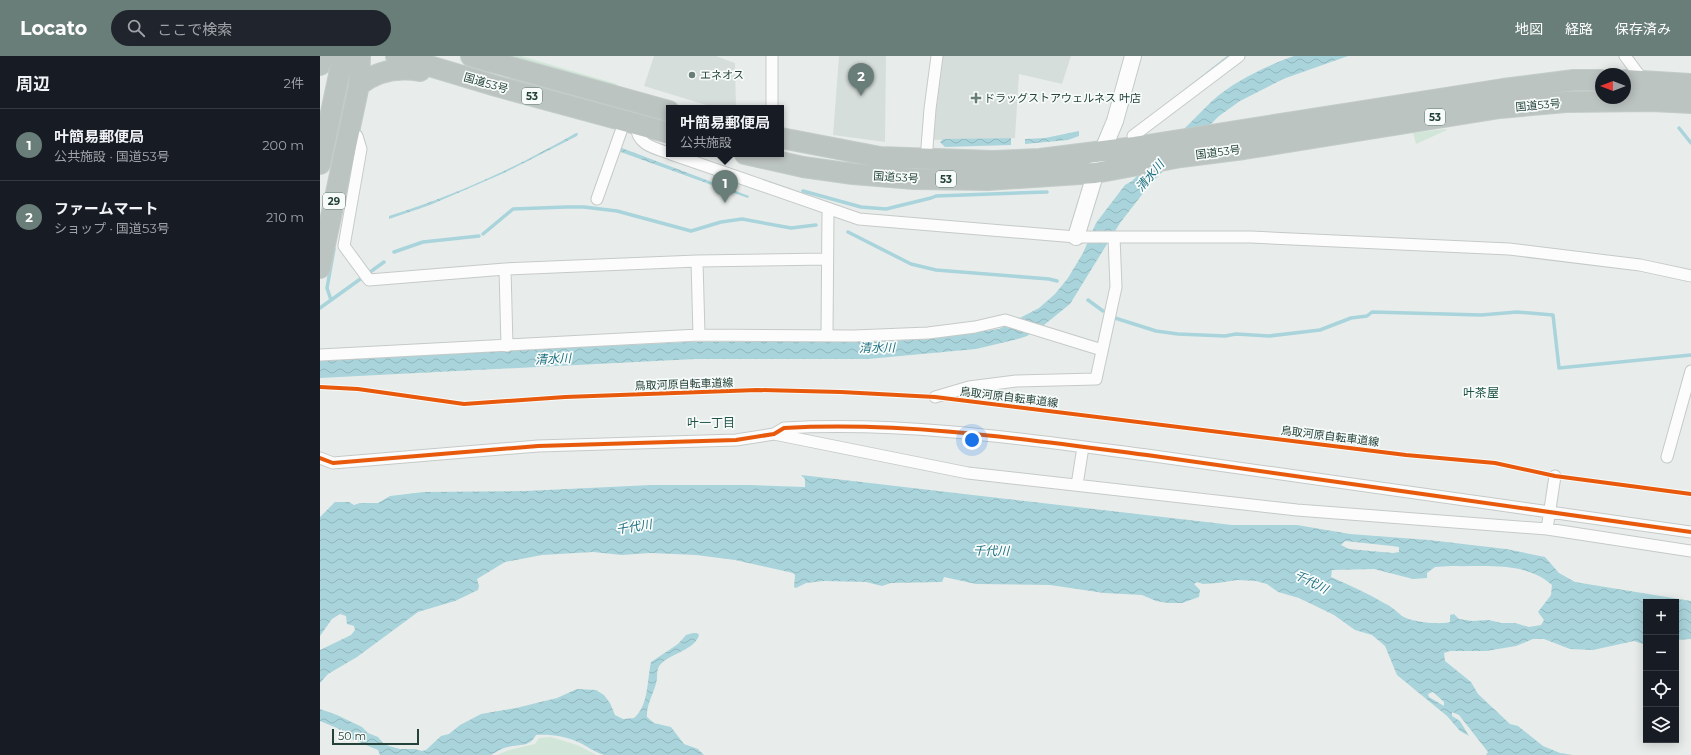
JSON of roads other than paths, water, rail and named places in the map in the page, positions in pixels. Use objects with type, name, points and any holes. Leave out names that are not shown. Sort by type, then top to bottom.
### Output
[{"type":"highway","points":[[320,65],[322,56]]},
{"type":"highway","points":[[320,164],[324,120],[334,56]]},
{"type":"highway","points":[[324,120],[343,56]]},
{"type":"highway","name":"29","points":[[320,268],[348,134],[360,85],[360,56]]},
{"type":"highway","name":"国道53号","points":[[396,56],[496,86],[666,132]]},
{"type":"highway","name":"国道53号","points":[[470,56],[666,110]]},
{"type":"highway","points":[[360,85],[376,74],[392,70],[407,69],[496,86]]},
{"type":"highway","name":"国道53号","points":[[784,139],[880,157],[993,162],[1102,152],[1503,89],[1574,80],[1595,80]]},
{"type":"highway","points":[[1634,80],[1691,84]]},
{"type":"highway","name":"国道53号","points":[[758,157],[803,167],[914,179],[988,180],[1095,173],[1181,157],[1244,149],[1500,108],[1566,102],[1652,101],[1691,103]]},
{"type":"street","points":[[772,56],[772,105]]},
{"type":"street","points":[[926,160],[930,108],[937,56]]},
{"type":"street","points":[[1076,237],[1102,152],[1115,121],[1133,56]]},
{"type":"street","points":[[1134,136],[1239,56]]},
{"type":"street","points":[[1625,56],[1634,80],[1652,101]]},
{"type":"street","points":[[630,122],[646,145],[666,152]]},
{"type":"street","points":[[597,200],[630,122]]},
{"type":"street","points":[[348,134],[357,136],[361,149],[344,246],[369,280],[505,269],[697,261],[827,259]]},
{"type":"street","points":[[678,157],[828,210],[859,219],[1076,237],[1251,237],[1509,249],[1640,265],[1691,276]]},
{"type":"street","points":[[827,335],[828,210]]},
{"type":"street","points":[[936,397],[969,387],[1001,383],[1096,379],[1116,287],[1114,237]]},
{"type":"street","points":[[697,261],[698,335]]},
{"type":"street","points":[[505,269],[507,346]]},
{"type":"street","points":[[320,355],[698,335],[854,336],[928,333],[975,327],[1005,320],[1102,350]]},
{"type":"street","points":[[1667,457],[1691,371]]},
{"type":"street","points":[[774,434],[784,428],[862,426],[1003,436],[1691,532]]},
{"type":"street","points":[[320,458],[333,463],[538,446],[736,440],[774,434],[968,473],[1297,510],[1546,529],[1691,551]]},
{"type":"street","points":[[1077,485],[1083,447]]},
{"type":"street","points":[[1546,529],[1555,476]]},
{"type":"water","points":[[1227,56],[1230,56],[1143,122]]},
{"type":"water","name":"清水川","points":[[1294,56],[1348,56],[1283,79],[1240,101],[1219,116],[1151,183],[1120,223],[1070,304],[1044,325],[1027,336],[1018,339],[976,349],[868,359],[695,359],[320,378],[320,361],[348,358],[688,342],[870,342],[929,339],[999,329],[1039,308],[1055,294],[1068,278],[1083,253],[1096,223],[1125,185],[1132,181],[1212,101],[1221,93],[1241,80]]},
{"type":"water","points":[[1079,131],[1079,136],[1068,140],[1025,144],[1025,139],[1045,138]]},
{"type":"water","points":[[578,133],[577,136],[504,173],[430,205],[389,219],[389,216],[485,180],[531,158]]},
{"type":"water","points":[[1011,138],[1011,145],[945,147],[940,142],[943,139]]},
{"type":"water","points":[[619,147],[749,196],[748,198],[618,151]]},
{"type":"water","name":"千代川","points":[[801,475],[1232,525],[1297,525],[1350,534],[1429,540],[1506,549],[1545,557],[1559,573],[1575,582],[1679,599],[1643,599],[1643,644],[1634,641],[1593,650],[1570,649],[1544,639],[1533,639],[1516,646],[1486,651],[1450,651],[1444,653],[1445,661],[1471,682],[1478,694],[1510,724],[1518,726],[1543,746],[1560,753],[1573,755],[1486,755],[1488,752],[1459,715],[1452,712],[1452,716],[1460,721],[1469,736],[1460,731],[1447,716],[1397,675],[1385,646],[1372,635],[1355,630],[1334,615],[1299,598],[1278,592],[1267,584],[1256,581],[1237,580],[1203,584],[1197,582],[1194,584],[1200,590],[1199,597],[1182,603],[1168,603],[1156,601],[1142,595],[1104,593],[1050,585],[976,584],[944,577],[942,582],[891,583],[882,586],[866,582],[824,581],[806,583],[796,588],[794,587],[795,575],[793,573],[735,560],[696,555],[650,553],[622,555],[593,552],[542,555],[505,562],[477,579],[479,586],[478,590],[455,601],[418,612],[357,657],[328,674],[320,683],[320,650],[351,635],[355,630],[354,626],[347,624],[346,616],[340,614],[332,619],[320,636],[320,517],[335,502],[349,502],[354,505],[360,503],[378,503],[390,496],[424,492],[526,491],[651,485],[749,485],[805,487],[805,479]],"holes":[[[1345,541],[1399,547],[1399,552],[1393,553],[1349,549],[1341,545]],[[1435,567],[1505,567],[1530,572],[1542,577],[1552,585],[1551,595],[1538,612],[1544,620],[1541,625],[1529,627],[1515,623],[1501,623],[1489,620],[1472,621],[1459,619],[1454,614],[1450,615],[1450,622],[1445,623],[1418,621],[1402,616],[1387,604],[1365,592],[1331,577],[1332,570],[1374,569],[1413,579],[1427,578],[1427,573]],[[1433,692],[1444,702],[1444,706],[1429,697],[1428,694]]]},
{"type":"water","points":[[1679,599],[1691,601],[1691,639],[1679,640]]},
{"type":"water","points":[[697,633],[699,635],[693,644],[665,660],[660,665],[656,684],[648,707],[647,717],[654,723],[671,727],[684,744],[698,749],[704,755],[604,755],[568,738],[552,735],[536,735],[531,742],[499,750],[491,755],[380,755],[378,750],[354,740],[337,728],[320,721],[320,709],[362,727],[368,733],[378,737],[383,743],[389,746],[400,749],[415,749],[422,751],[426,750],[441,736],[449,734],[460,725],[481,714],[516,708],[557,698],[577,689],[596,690],[604,695],[610,703],[615,715],[623,719],[634,718],[639,713],[645,699],[651,662],[678,644],[686,635]]},
{"type":"waterway","points":[[1679,128],[1691,143]]},
{"type":"waterway","points":[[803,191],[861,207],[886,209],[936,196],[1047,192]]},
{"type":"waterway","points":[[483,234],[513,209],[566,207],[584,207],[617,211],[691,231],[721,222],[742,219],[791,228],[816,225]]},
{"type":"waterway","points":[[848,232],[911,264],[936,270],[1049,279],[1057,281]]},
{"type":"waterway","points":[[394,252],[423,242],[479,236]]},
{"type":"waterway","points":[[331,300],[327,288],[334,249]]},
{"type":"waterway","points":[[320,308],[384,262]]},
{"type":"waterway","points":[[1088,300],[1103,311]]},
{"type":"waterway","points":[[1115,318],[1156,331],[1178,334],[1225,336],[1236,334],[1269,336],[1320,330],[1351,318],[1367,316],[1372,312],[1481,315],[1517,312],[1553,315],[1559,368],[1691,355]]},
{"type":"place","name":"エネオス","points":[[692,75]]},
{"type":"place","name":"ファームマート","points":[[861,96]]},
{"type":"place","name":"ドラッグストアウェルネス 叶店","points":[[976,98]]},
{"type":"place","name":"叶簡易郵便局","points":[[725,203]]},
{"type":"district","name":"叶茶屋","points":[[1481,393]]},
{"type":"district","name":"叶一丁目","points":[[711,423]]}]
